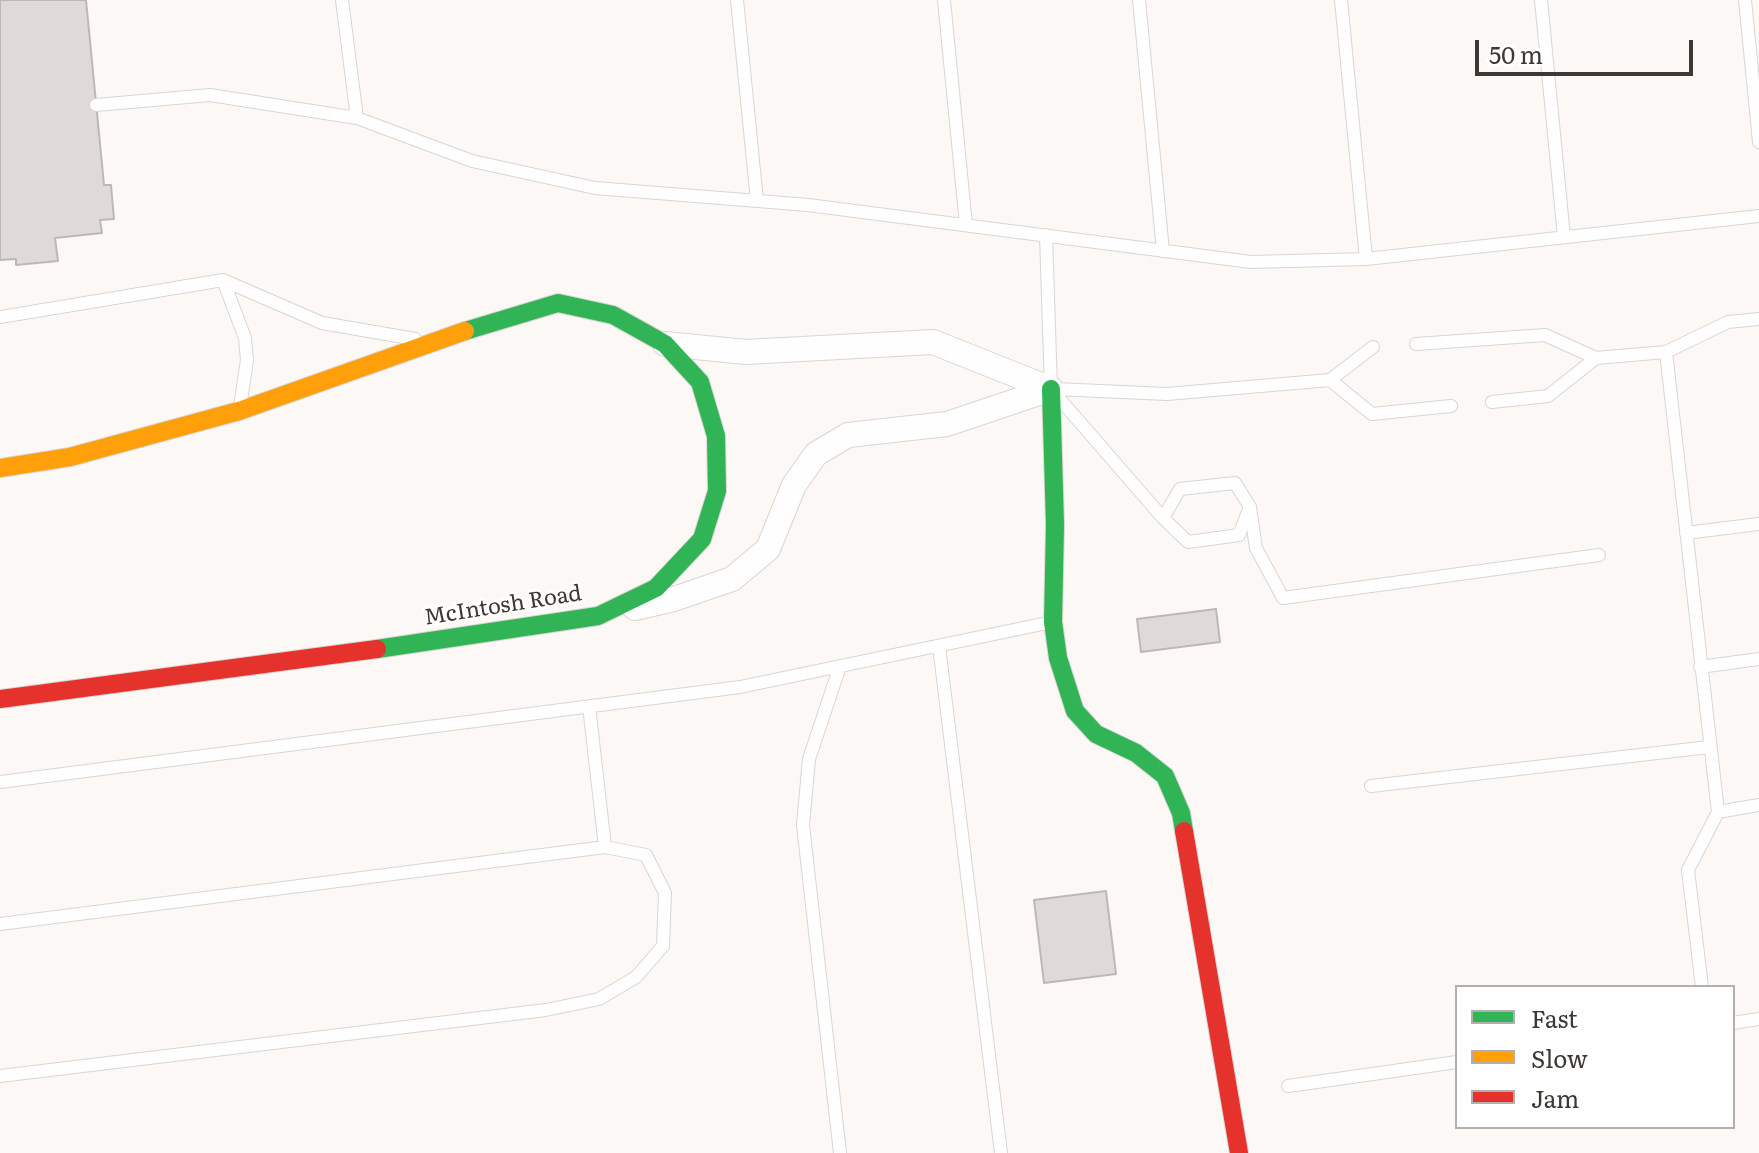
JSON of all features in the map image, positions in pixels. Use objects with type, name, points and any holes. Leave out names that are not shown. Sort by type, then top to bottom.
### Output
[{"type":"street","name":"McIntosh Road","points":[[0,468],[70,457],[239,411],[500,319],[558,303],[613,315],[665,344],[700,382],[716,436],[717,491],[702,539],[656,588],[598,616],[415,644],[0,699]]},
{"type":"street","points":[[665,344],[746,352],[933,342],[1051,389]]},
{"type":"street","points":[[598,616],[674,599],[732,579],[768,549],[794,485],[816,454],[848,435],[947,424],[1051,389]]},
{"type":"street","points":[[1051,389],[1055,525],[1053,622],[1058,658],[1075,711],[1096,734],[1136,753],[1165,776],[1181,813],[1239,1153]]},
{"type":"lane","points":[[342,0],[357,118]]},
{"type":"lane","points":[[737,0],[757,201]]},
{"type":"lane","points":[[944,0],[966,225]]},
{"type":"lane","points":[[1139,0],[1163,251]]},
{"type":"lane","points":[[1341,0],[1366,259]]},
{"type":"lane","points":[[1541,0],[1564,237]]},
{"type":"lane","points":[[1745,0],[1759,142]]},
{"type":"lane","points":[[96,105],[210,95],[357,118],[472,161],[595,188],[757,201],[1251,262],[1366,259],[1759,216]]},
{"type":"lane","points":[[1046,235],[1051,389],[1163,518],[1188,542],[1239,535],[1250,507]]},
{"type":"lane","points":[[223,280],[245,338],[247,360],[239,411]]},
{"type":"lane","points":[[0,317],[223,280],[322,323],[434,342]]},
{"type":"lane","points":[[1416,344],[1545,335],[1596,358],[1666,352],[1728,322],[1759,319]]},
{"type":"lane","points":[[1051,389],[1167,394],[1330,380],[1373,347]]},
{"type":"lane","points":[[1666,352],[1718,812],[1688,870],[1702,985]]},
{"type":"lane","points":[[1492,402],[1548,396],[1596,358]]},
{"type":"lane","points":[[1330,380],[1372,414],[1451,406]]},
{"type":"lane","points":[[1163,518],[1180,489],[1235,483],[1250,507],[1256,548],[1283,598],[1599,555]]},
{"type":"lane","points":[[1686,533],[1759,524]]},
{"type":"lane","points":[[0,782],[740,687],[1053,622]]},
{"type":"lane","points":[[939,646],[1001,1153]]},
{"type":"lane","points":[[1700,667],[1759,659]]},
{"type":"lane","points":[[840,666],[809,759],[803,825],[840,1153]]},
{"type":"lane","points":[[589,706],[605,847]]},
{"type":"lane","points":[[1371,786],[1709,747]]},
{"type":"lane","points":[[1718,812],[1759,805]]},
{"type":"lane","points":[[0,924],[605,847],[646,855],[665,893],[663,946],[636,977],[599,999],[546,1010],[0,1076]]},
{"type":"lane","points":[[1735,1023],[1759,1019]]},
{"type":"lane","points":[[1288,1086],[1455,1062]]},
{"type":"building","points":[[0,0],[86,0],[104,185],[111,185],[114,219],[100,220],[102,233],[55,238],[58,261],[16,265],[16,259],[0,260]]},
{"type":"building","points":[[1216,609],[1220,642],[1141,652],[1137,619]]},
{"type":"building","points":[[1106,891],[1116,974],[1044,983],[1034,900]]},
{"type":"traffic: fast","points":[[377,649],[598,616],[656,588],[702,539],[717,491],[716,436],[700,382],[665,344],[613,315],[558,303],[465,331]]},
{"type":"traffic: fast","points":[[1051,389],[1055,525],[1053,622],[1058,658],[1075,711],[1096,734],[1136,753],[1165,776],[1181,813],[1184,831]]},
{"type":"traffic: slow","points":[[0,468],[70,457],[239,411],[465,331]]},
{"type":"traffic: jam","points":[[0,699],[377,649]]},
{"type":"traffic: jam","points":[[1184,831],[1239,1153]]}]
